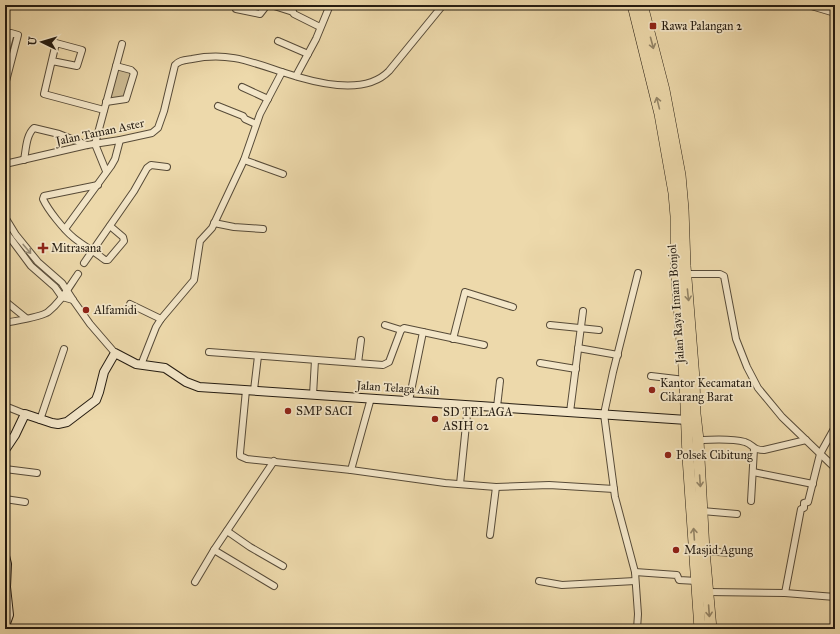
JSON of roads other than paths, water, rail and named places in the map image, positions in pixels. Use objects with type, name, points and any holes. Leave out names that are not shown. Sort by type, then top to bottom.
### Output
[{"type":"highway","name":"Jalan Raya Imam Bonjol","points":[[633,5],[660,114],[672,176],[694,379],[704,550],[700,629]]},
{"type":"highway","name":"Jalan Raya Imam Bonjol","points":[[642,5],[664,90],[680,175],[683,210],[682,269],[688,457],[701,588],[711,629]]},
{"type":"street","points":[[236,9],[260,14],[267,5]]},
{"type":"street","points":[[271,5],[293,12],[294,14],[320,27]]},
{"type":"street","points":[[293,5],[293,12]]},
{"type":"street","points":[[296,76],[316,39],[330,5]]},
{"type":"street","points":[[141,365],[152,336],[161,319],[194,280],[200,241],[209,233],[214,223],[244,160],[256,124],[282,72],[315,81],[347,85],[363,85],[381,78],[389,71],[443,5]]},
{"type":"street","points":[[808,5],[835,13]]},
{"type":"street","points":[[5,55],[11,33],[18,35],[5,85]]},
{"type":"street","points":[[278,41],[308,54]]},
{"type":"street","points":[[52,61],[78,66],[82,50],[56,43],[44,94],[104,110]]},
{"type":"street","points":[[106,171],[94,144],[122,44]]},
{"type":"street","name":"Jalan Taman Aster","points":[[5,164],[87,145],[152,133],[158,128],[164,111],[175,65],[180,61],[225,56],[252,62],[282,72]]},
{"type":"street","points":[[106,102],[126,99],[128,95],[134,73],[131,70],[116,66]]},
{"type":"street","points":[[242,88],[268,99]]},
{"type":"street","points":[[218,106],[244,116],[245,119],[256,124]]},
{"type":"street","points":[[24,160],[29,136],[34,128],[59,134],[87,145]]},
{"type":"street","points":[[65,230],[115,159],[120,140]]},
{"type":"street","points":[[244,160],[282,174]]},
{"type":"street","points":[[84,263],[134,191],[147,168],[151,165],[167,167]]},
{"type":"street","points":[[98,185],[44,196],[44,203],[65,230],[105,260],[107,260],[124,241],[123,237],[110,226]]},
{"type":"street","points":[[5,217],[16,235],[38,262],[67,289]]},
{"type":"street","points":[[214,223],[234,227],[263,229]]},
{"type":"street","points":[[5,231],[31,266],[55,287],[62,297],[73,300]]},
{"type":"street","points":[[682,269],[720,274],[724,276],[736,339],[747,367],[758,388],[771,406],[835,468]]},
{"type":"street","points":[[637,629],[638,614],[635,572],[614,489],[604,414],[638,273]]},
{"type":"street","points":[[5,323],[39,316],[48,312],[62,297],[78,274]]},
{"type":"street","name":"Jalan Telaga Asih","points":[[67,289],[73,300],[115,353],[130,362],[165,368],[194,386],[687,420]]},
{"type":"street","points":[[453,339],[466,292],[514,307]]},
{"type":"street","points":[[5,301],[26,318]]},
{"type":"street","points":[[130,304],[161,319]]},
{"type":"street","points":[[570,412],[583,311]]},
{"type":"street","points":[[385,325],[401,330],[406,328],[484,345]]},
{"type":"street","points":[[550,325],[599,330]]},
{"type":"street","points":[[209,352],[383,365],[390,362],[401,330]]},
{"type":"street","points":[[409,401],[423,332]]},
{"type":"street","points":[[358,363],[361,340]]},
{"type":"street","points":[[578,348],[618,355]]},
{"type":"street","points":[[40,420],[64,349]]},
{"type":"street","points":[[5,406],[40,420],[52,423],[64,423],[92,404],[98,397],[104,372],[115,353]]},
{"type":"street","points":[[258,356],[250,390],[240,456],[247,459],[496,487],[550,485],[614,489]]},
{"type":"street","points":[[313,394],[315,360]]},
{"type":"street","points":[[540,363],[576,369]]},
{"type":"street","points":[[650,376],[685,380]]},
{"type":"street","points":[[497,407],[500,381]]},
{"type":"street","points":[[351,470],[371,398]]},
{"type":"street","points":[[460,484],[468,405]]},
{"type":"street","points":[[5,450],[15,435],[25,414]]},
{"type":"street","points":[[785,593],[801,509],[804,508],[804,503],[808,502],[820,454],[835,427]]},
{"type":"street","points":[[698,440],[736,440],[747,443],[754,449],[764,450],[806,440]]},
{"type":"street","points":[[751,501],[754,449]]},
{"type":"street","points":[[195,582],[214,550],[274,461]]},
{"type":"street","points":[[5,469],[37,473]]},
{"type":"street","points":[[753,472],[813,484]]},
{"type":"street","points":[[490,535],[496,487]]},
{"type":"street","points":[[5,499],[25,502]]},
{"type":"street","points":[[702,511],[737,514]]},
{"type":"street","points":[[227,531],[250,547],[283,566]]},
{"type":"street","points":[[214,550],[274,586]]},
{"type":"street","points":[[704,550],[732,553]]},
{"type":"street","points":[[5,556],[7,564],[6,621]]},
{"type":"street","points":[[635,572],[677,575],[679,580],[701,588],[835,597]]},
{"type":"street","points":[[540,581],[562,585],[635,581]]},
{"type":"place","name":"Rawa Palangan 2","points":[[653,26]]},
{"type":"place","name":"Mitrasana","points":[[43,248]]},
{"type":"place","name":"Alfamidi","points":[[86,310]]},
{"type":"place","name":"Kantor Kecamatan Cikarang Barat","points":[[652,390]]},
{"type":"place","name":"SMP SACI","points":[[288,411]]},
{"type":"place","name":"SD TELAGA ASIH 02","points":[[435,419]]},
{"type":"place","name":"Polsek Cibitung","points":[[668,455]]},
{"type":"place","name":"Masjid Agung","points":[[676,550]]}]
